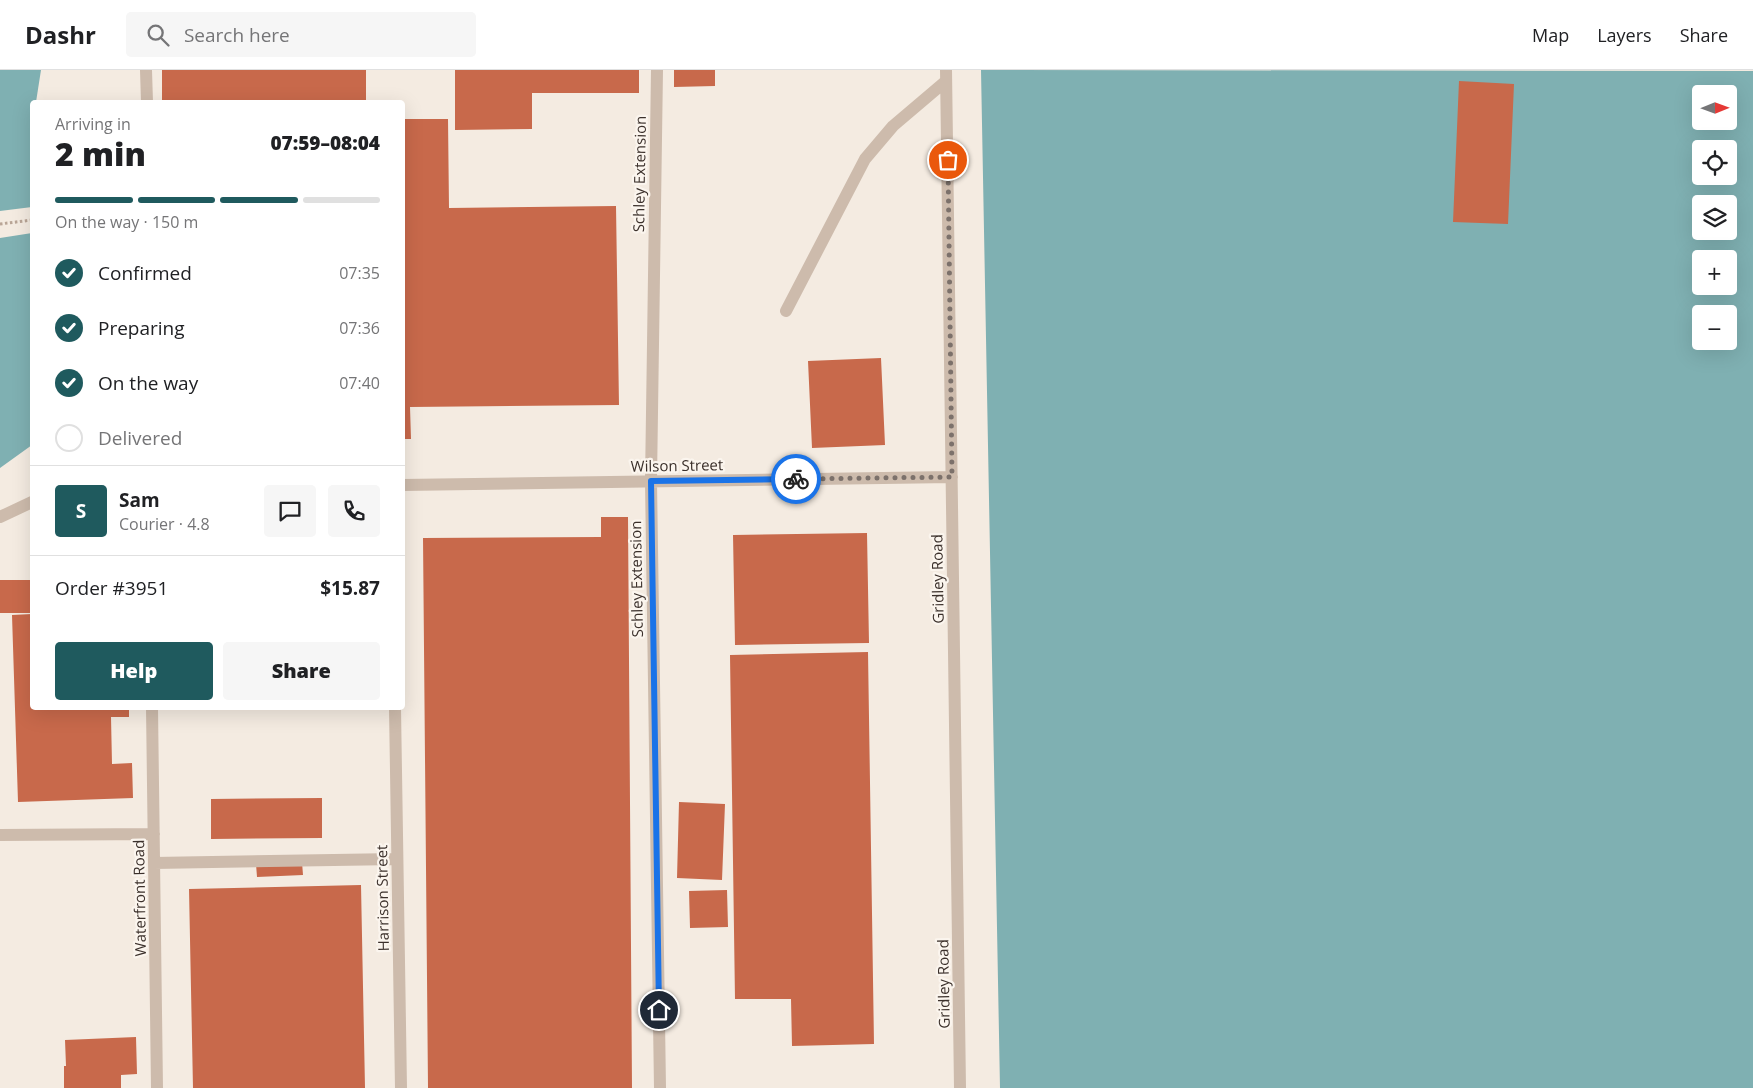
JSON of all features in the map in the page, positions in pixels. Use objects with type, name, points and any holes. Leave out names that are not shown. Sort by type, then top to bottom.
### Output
[{"type":"street","points":[[146,70],[147,100]]},
{"type":"street","name":"Schley Extension","points":[[657,70],[651,481],[660,1088]]},
{"type":"street","points":[[786,311],[865,159],[893,126],[946,76]]},
{"type":"street","name":"Gridley Road","points":[[946,76],[960,1088]]},
{"type":"street","name":"Wilson Street","points":[[405,485],[952,477]]},
{"type":"street","points":[[0,517],[30,503]]},
{"type":"street","name":"Waterfront Road","points":[[152,710],[157,1088]]},
{"type":"street","name":"Harrison Street","points":[[395,710],[401,1088]]},
{"type":"street","points":[[0,835],[154,834]]},
{"type":"street","points":[[154,863],[398,859]]},
{"type":"path","points":[[0,224],[30,220]]},
{"type":"water","points":[[0,70],[41,70],[36,100],[30,100],[30,207],[0,211]]},
{"type":"water","points":[[981,70],[1753,71],[1753,1088],[1000,1088]]},
{"type":"water","points":[[30,233],[30,446],[0,468],[0,238]]},
{"type":"building","points":[[162,70],[366,70],[366,100],[162,100]]},
{"type":"building","points":[[455,70],[639,70],[639,93],[532,93],[532,129],[455,130]]},
{"type":"building","points":[[674,70],[715,70],[715,86],[674,87]]},
{"type":"building","points":[[1459,81],[1514,84],[1508,224],[1453,222]]},
{"type":"building","points":[[405,119],[448,119],[449,208],[616,206],[619,405],[410,407],[411,439],[405,439]]},
{"type":"building","points":[[881,358],[885,445],[812,448],[808,361]]},
{"type":"building","points":[[601,517],[628,517],[632,1088],[428,1088],[423,538],[601,537]]},
{"type":"building","points":[[867,533],[869,643],[735,645],[733,535]]},
{"type":"building","points":[[0,580],[30,580],[30,613],[0,613]]},
{"type":"building","points":[[30,614],[30,710],[129,710],[129,717],[111,717],[112,764],[132,763],[133,798],[18,802],[12,615]]},
{"type":"building","points":[[868,652],[874,1044],[792,1046],[791,999],[735,999],[730,655]]},
{"type":"building","points":[[322,798],[322,838],[211,839],[211,799]]},
{"type":"building","points":[[679,802],[725,804],[722,880],[677,878]]},
{"type":"building","points":[[302,862],[303,875],[257,877],[256,864]]},
{"type":"building","points":[[361,885],[365,1088],[193,1088],[189,889]]},
{"type":"building","points":[[727,890],[728,927],[690,928],[689,891]]},
{"type":"building","points":[[136,1037],[137,1074],[121,1075],[121,1088],[64,1088],[64,1066],[66,1066],[65,1040]]},
{"type":"way so far","points":[[796,479],[952,477],[948,160]]},
{"type":"route","points":[[659,1010],[651,481],[796,479]]}]
